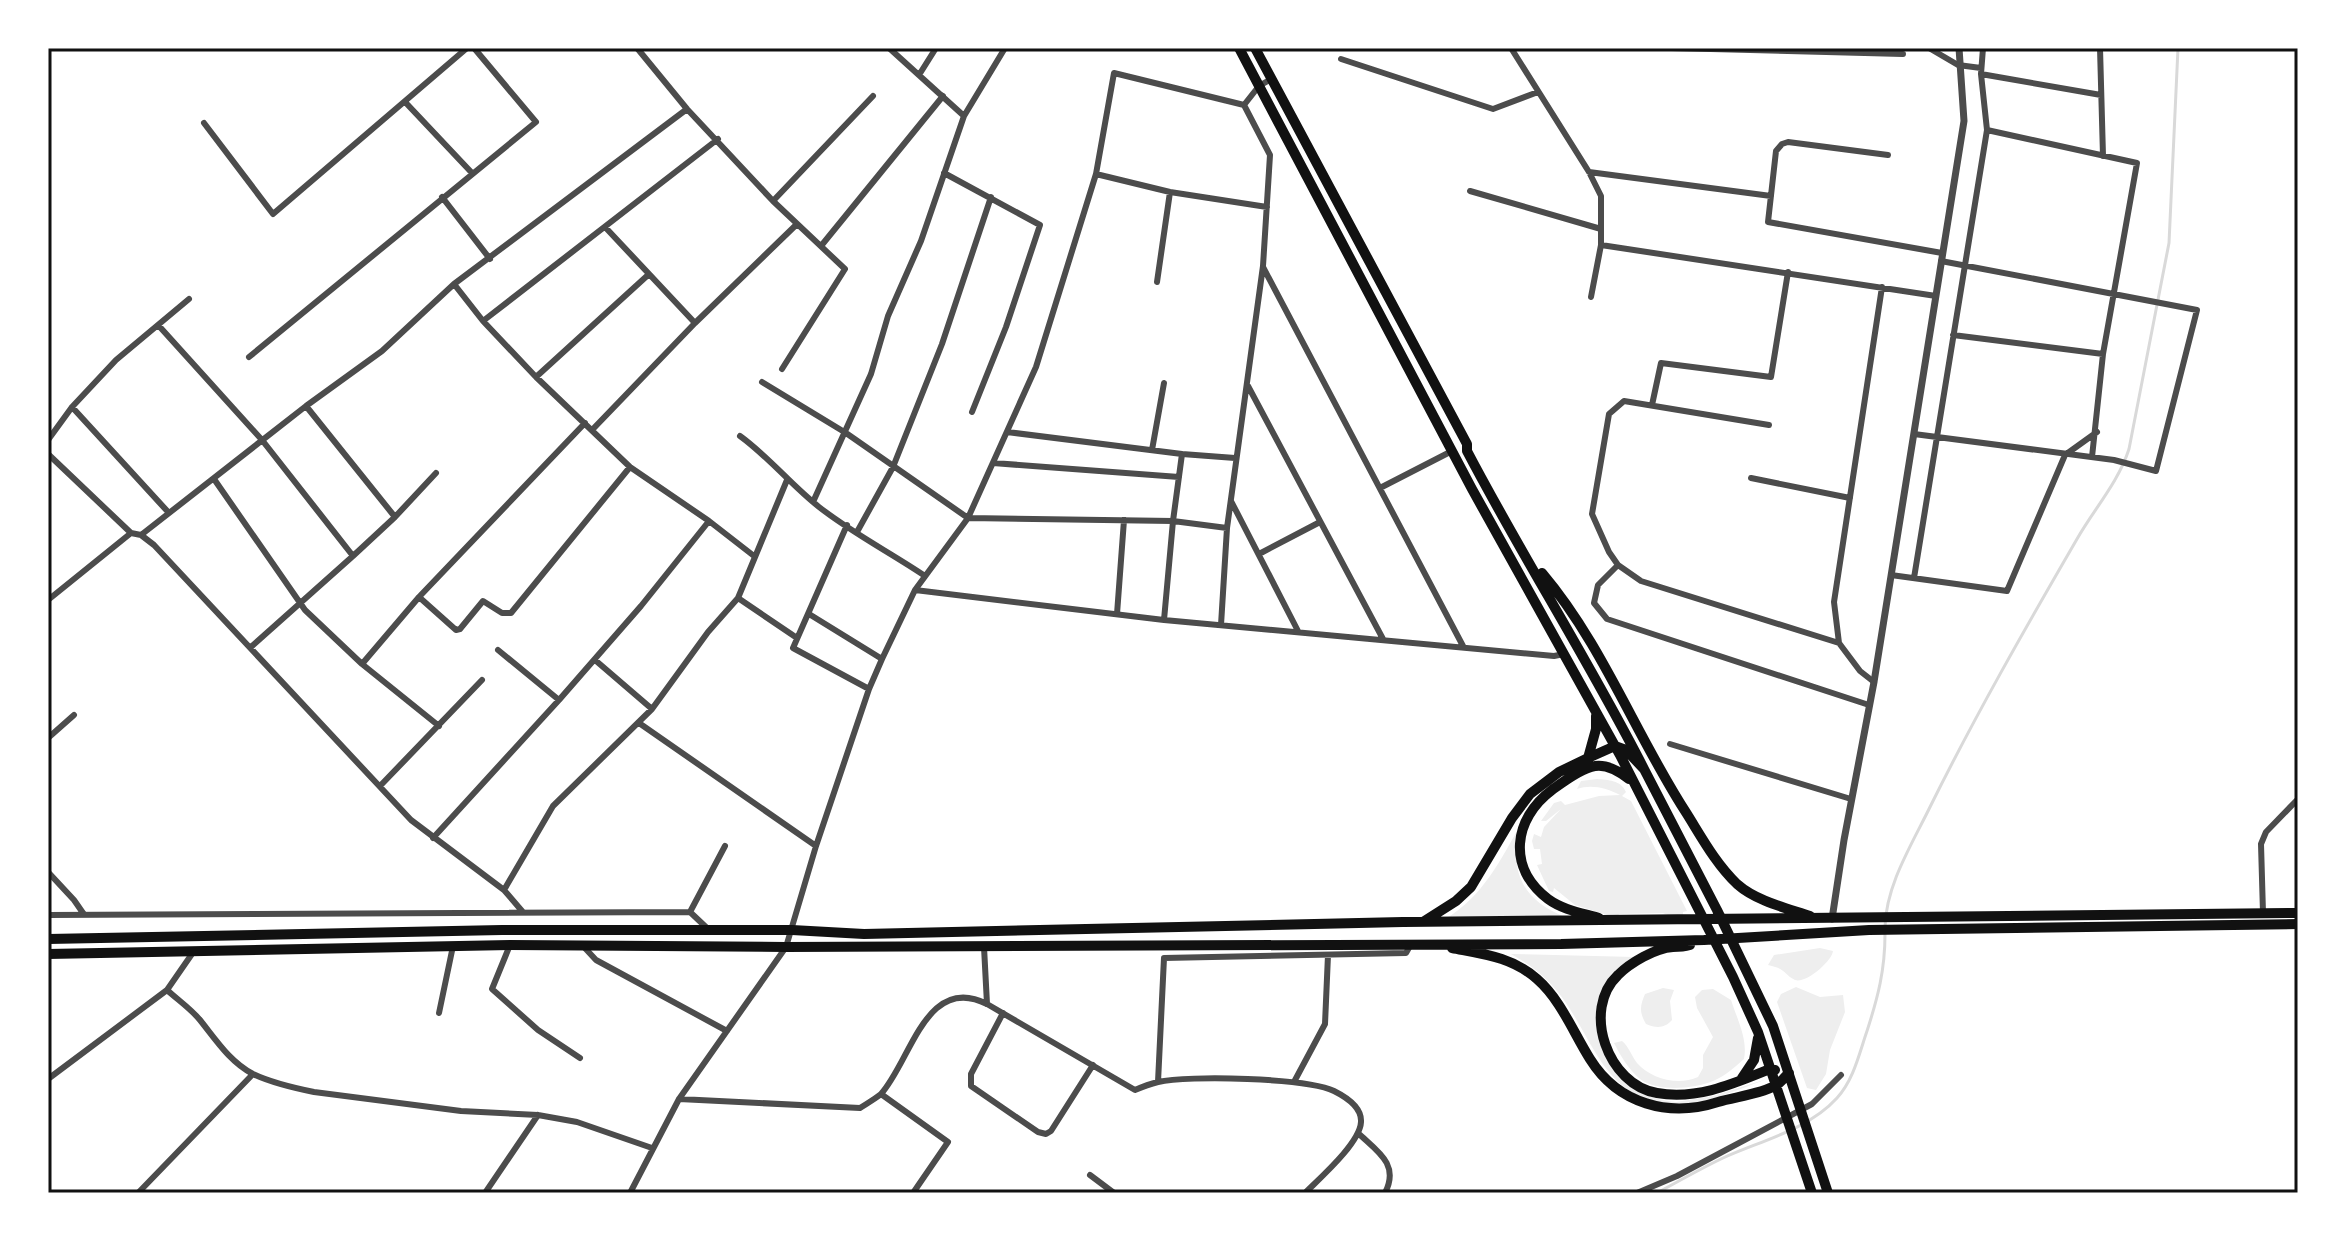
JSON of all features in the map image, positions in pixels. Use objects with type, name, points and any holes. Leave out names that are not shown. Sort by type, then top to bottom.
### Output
[{"type":"highway","points":[[1239,48],[1452,451],[1596,714],[1644,769],[1717,910],[1773,1026],[1828,1193]]},
{"type":"highway","points":[[1255,48],[1467,444],[1467,451],[1504,522],[1580,623],[1675,796],[1709,851],[1738,885],[1762,899],[1819,920]]},
{"type":"highway","points":[[1528,556],[1622,747],[1633,782],[1758,1032],[1812,1193]]},
{"type":"highway","points":[[1596,714],[1591,762],[1537,801],[1521,829],[1520,847],[1532,885],[1549,900],[1565,909],[1613,922]]},
{"type":"highway","points":[[1421,923],[1456,901],[1471,887],[1530,794],[1559,772],[1591,762],[1622,747]]},
{"type":"highway","points":[[1591,762],[1621,773],[1633,782]]},
{"type":"highway","points":[[48,954],[510,945],[984,947],[1561,944],[1704,940],[1869,925],[2298,913]]},
{"type":"highway","points":[[48,939],[487,930],[708,929],[864,934],[1421,923],[1832,920],[1869,925]]},
{"type":"highway","points":[[1900,924],[2298,924]]},
{"type":"highway","points":[[1704,940],[1660,951],[1631,965],[1614,979],[1605,994],[1602,1009],[1604,1043],[1618,1067],[1635,1085],[1651,1092],[1681,1095],[1707,1092],[1770,1069],[1789,1073]]},
{"type":"highway","points":[[1415,945],[1499,957],[1535,977],[1557,1003],[1598,1070],[1619,1091],[1647,1105],[1671,1109],[1705,1106],[1776,1086],[1789,1073]]},
{"type":"highway","points":[[1739,1081],[1754,1060],[1758,1032]]},
{"type":"street","points":[[204,123],[273,214],[467,48]]},
{"type":"street","points":[[249,357],[536,122],[474,48]]},
{"type":"street","points":[[637,48],[687,109],[773,201],[845,269],[782,369]]},
{"type":"street","points":[[889,48],[964,116]]},
{"type":"street","points":[[919,75],[936,48]]},
{"type":"street","points":[[813,502],[871,374],[888,316],[921,241],[964,116],[1005,48]]},
{"type":"street","points":[[1511,48],[1601,196],[1601,245],[1591,297]]},
{"type":"street","points":[[1671,48],[1903,54]]},
{"type":"street","points":[[1929,48],[1958,65],[2101,95]]},
{"type":"street","points":[[1832,920],[1874,682],[1964,121],[1959,48]]},
{"type":"street","points":[[1914,578],[1987,130],[1981,71],[1983,48]]},
{"type":"street","points":[[2100,48],[2103,156]]},
{"type":"street","points":[[1341,59],[1493,109],[1538,92]]},
{"type":"street","points":[[630,1193],[679,1099],[786,947],[869,689],[915,590],[968,518],[1036,367],[1096,174],[1114,73],[1244,105],[1270,155],[1263,266],[1248,386],[1235,458],[1221,625]]},
{"type":"street","points":[[1244,105],[1259,86],[1271,79]]},
{"type":"street","points":[[773,201],[873,96]]},
{"type":"street","points":[[821,246],[943,96]]},
{"type":"street","points":[[406,103],[472,173]]},
{"type":"street","points":[[141,535],[306,406],[382,351],[454,284],[687,109]]},
{"type":"street","points":[[1987,130],[2137,163],[2103,354],[2092,457]]},
{"type":"street","points":[[483,321],[718,139]]},
{"type":"street","points":[[1888,155],[1788,142],[1782,144],[1776,151],[1768,222],[1941,257],[1965,265],[2197,310],[2156,471],[2114,460],[1914,434]]},
{"type":"street","points":[[1589,172],[1771,196]]},
{"type":"street","points":[[944,173],[1040,225],[1006,327],[972,412]]},
{"type":"street","points":[[1096,174],[1170,192],[1267,207]]},
{"type":"street","points":[[1470,191],[1601,229]]},
{"type":"street","points":[[1157,282],[1170,192]]},
{"type":"street","points":[[442,197],[490,259]]},
{"type":"street","points":[[857,532],[893,467],[942,344],[991,197]]},
{"type":"street","points":[[592,430],[695,323],[796,225]]},
{"type":"street","points":[[605,227],[695,323]]},
{"type":"street","points":[[1601,245],[1936,296]]},
{"type":"street","points":[[1263,266],[1463,646]]},
{"type":"street","points":[[1652,405],[1661,363],[1771,377],[1788,272]]},
{"type":"street","points":[[536,377],[648,275]]},
{"type":"street","points":[[454,284],[483,321],[536,377],[630,467],[754,556]]},
{"type":"street","points":[[1874,682],[1860,671],[1839,643],[1834,602],[1882,287]]},
{"type":"street","points":[[48,440],[72,407],[116,360],[189,299]]},
{"type":"street","points":[[159,326],[262,440],[353,556]]},
{"type":"street","points":[[1953,335],[2103,354]]},
{"type":"street","points":[[762,382],[846,433],[968,518],[1173,521],[1227,528]]},
{"type":"street","points":[[1152,450],[1164,383]]},
{"type":"street","points":[[1248,386],[1383,639]]},
{"type":"street","points":[[1769,425],[1624,401],[1609,414],[1592,514],[1618,565],[1641,581],[1839,643]]},
{"type":"street","points":[[306,406],[395,517]]},
{"type":"street","points":[[72,407],[169,513]]},
{"type":"street","points":[[362,664],[419,597],[585,423]]},
{"type":"street","points":[[1007,432],[1235,458]]},
{"type":"street","points":[[1891,575],[2007,591],[2065,455],[2097,432]]},
{"type":"street","points":[[740,436],[764,453],[787,480],[813,502],[925,576]]},
{"type":"street","points":[[1380,488],[1452,451]]},
{"type":"street","points":[[48,454],[131,533],[141,535],[161,552],[411,820],[504,890],[522,911]]},
{"type":"street","points":[[1164,620],[1182,454]]},
{"type":"street","points":[[993,463],[1179,477]]},
{"type":"street","points":[[419,597],[456,630],[483,601],[502,613],[511,613],[630,467]]},
{"type":"street","points":[[251,647],[395,517],[436,473]]},
{"type":"street","points":[[1751,478],[1850,498]]},
{"type":"street","points":[[214,479],[301,603],[362,664],[439,726]]},
{"type":"street","points":[[504,890],[553,806],[652,709],[708,632],[738,598],[787,480]]},
{"type":"street","points":[[1231,501],[1298,631]]},
{"type":"street","points":[[1117,614],[1124,520]]},
{"type":"street","points":[[433,838],[595,660],[709,521]]},
{"type":"street","points":[[1259,554],[1320,522]]},
{"type":"street","points":[[847,525],[793,648],[869,689]]},
{"type":"street","points":[[48,600],[131,533]]},
{"type":"street","points":[[1618,565],[1598,585],[1594,603],[1607,619],[1869,705]]},
{"type":"street","points":[[915,590],[1164,620],[1554,656],[1564,654]]},
{"type":"street","points":[[738,598],[797,638]]},
{"type":"street","points":[[809,614],[882,659]]},
{"type":"street","points":[[498,650],[559,700]]},
{"type":"street","points":[[595,660],[652,709]]},
{"type":"street","points":[[380,786],[482,680]]},
{"type":"street","points":[[48,738],[74,715]]},
{"type":"street","points":[[639,723],[816,846]]},
{"type":"street","points":[[1670,744],[1851,799]]},
{"type":"street","points":[[2263,913],[2261,844],[2266,832],[2298,799]]},
{"type":"street","points":[[690,912],[725,846]]},
{"type":"street","points":[[48,872],[83,913]]},
{"type":"street","points":[[48,915],[690,912],[708,929]]},
{"type":"street","points":[[510,945],[492,989],[538,1030],[580,1058]]},
{"type":"street","points":[[583,945],[596,960],[727,1031]]},
{"type":"street","points":[[1158,1082],[1164,958],[1406,953],[1415,945]]},
{"type":"street","points":[[439,1013],[453,946]]},
{"type":"street","points":[[984,947],[987,1004]]},
{"type":"street","points":[[48,1079],[167,990],[194,951]]},
{"type":"street","points":[[1294,1082],[1325,1024],[1328,955]]},
{"type":"street","points":[[167,990],[198,1018],[219,1046],[253,1074],[314,1092],[461,1111],[538,1115],[577,1122],[652,1148]]},
{"type":"street","points":[[679,1099],[860,1108],[881,1094],[934,1008],[965,996],[987,1004],[1135,1090],[1158,1082],[1193,1079],[1294,1082],[1332,1090],[1351,1102],[1362,1120],[1358,1133],[1305,1193]]},
{"type":"street","points":[[1003,1013],[971,1074],[971,1086],[1038,1132],[1046,1134],[1051,1131],[1093,1065]]},
{"type":"street","points":[[138,1193],[253,1074]]},
{"type":"street","points":[[1637,1193],[1677,1176],[1812,1104],[1841,1075]]},
{"type":"street","points":[[881,1094],[948,1142],[913,1193]]},
{"type":"street","points":[[485,1193],[538,1115]]},
{"type":"street","points":[[1358,1133],[1386,1159],[1391,1174],[1385,1193]]},
{"type":"street","points":[[1090,1175],[1114,1193]]},
{"type":"shaded area","points":[[1581,781],[1614,781],[1624,788],[1626,792],[1622,796],[1631,801],[1687,911],[1683,912],[1683,916],[1619,914],[1617,918],[1575,905],[1554,888],[1553,892],[1549,891],[1537,865],[1542,864],[1540,849],[1534,849],[1534,834],[1541,837],[1544,827],[1561,809],[1546,821],[1541,821],[1554,803],[1561,801],[1565,805],[1599,796],[1620,795],[1599,788],[1577,789]]},
{"type":"shaded area","points":[[1522,822],[1516,853],[1521,880],[1537,901],[1565,917],[1445,919],[1481,888]]},
{"type":"shaded area","points":[[1820,948],[1833,951],[1832,955],[1818,971],[1805,979],[1795,980],[1782,970],[1768,965],[1774,955]]},
{"type":"shaded area","points":[[1511,954],[1635,957],[1612,973],[1603,987],[1608,1062],[1620,1077],[1643,1094],[1676,1102],[1713,1096],[1767,1079],[1700,1102],[1678,1104],[1655,1102],[1636,1095],[1608,1071],[1554,988],[1534,969]]},
{"type":"shaded area","points":[[1796,987],[1820,997],[1843,995],[1845,1012],[1830,1050],[1826,1074],[1816,1090],[1807,1088],[1777,1002],[1781,994]]},
{"type":"shaded area","points":[[1663,988],[1674,990],[1670,1001],[1672,1020],[1660,1027],[1646,1024],[1641,1009],[1645,994]]},
{"type":"shaded area","points":[[1713,989],[1731,1000],[1743,1037],[1744,1059],[1722,1077],[1696,1086],[1655,1086],[1640,1079],[1614,1043],[1622,1041],[1637,1063],[1657,1077],[1682,1081],[1698,1077],[1703,1068],[1703,1055],[1713,1037],[1697,1008],[1695,997],[1702,990]]},
{"type":"waterway","points":[[1885,927],[1895,880],[1947,773],[2039,605],[2119,473],[2129,449],[2169,243],[2178,48]]},
{"type":"waterway","points":[[1657,1193],[1723,1158],[1798,1127],[1837,1098],[1855,1066],[1874,1007],[1882,972],[1885,934]]}]
